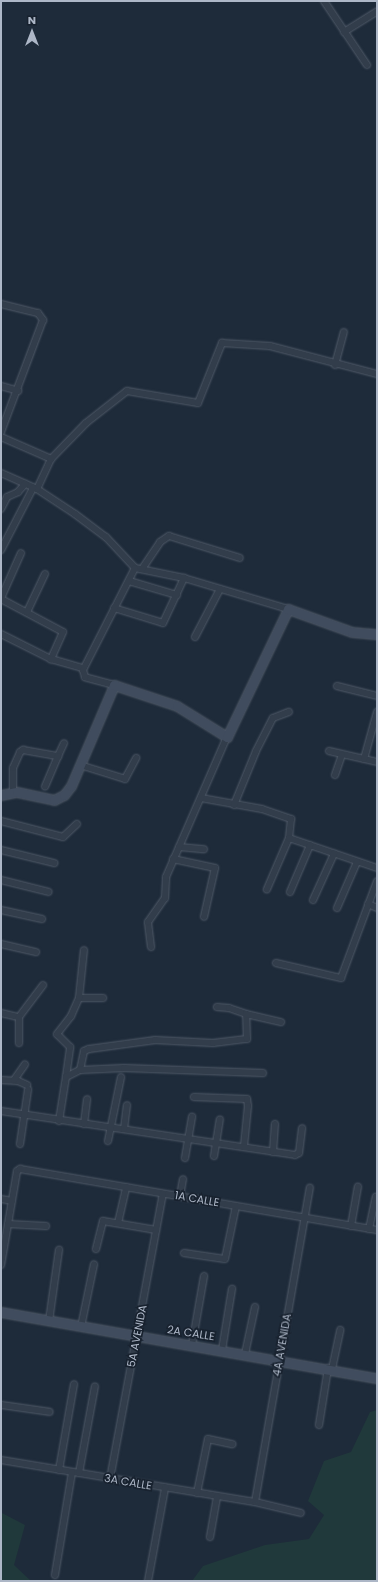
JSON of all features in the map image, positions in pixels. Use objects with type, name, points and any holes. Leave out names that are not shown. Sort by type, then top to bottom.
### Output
[{"type":"street","points":[[324,1],[368,65]]},
{"type":"street","points":[[344,32],[377,11]]},
{"type":"street","points":[[1,304],[38,313],[42,317],[18,391],[3,420],[1,432]]},
{"type":"street","points":[[335,365],[344,332]]},
{"type":"street","points":[[1,550],[51,459],[86,423],[127,391],[198,403],[222,343],[270,346],[335,365],[377,374]]},
{"type":"street","points":[[1,386],[18,391]]},
{"type":"street","points":[[1,437],[51,459]]},
{"type":"street","points":[[1,473],[35,489],[106,537],[135,568],[184,578],[288,609],[352,632],[377,634]]},
{"type":"street","points":[[1,509],[4,495],[18,492],[25,484]]},
{"type":"street","points":[[142,569],[160,542],[169,536],[240,558]]},
{"type":"street","points":[[21,553],[1,599],[64,632],[51,659]]},
{"type":"street","points":[[135,568],[83,668],[85,677],[177,706],[227,737]]},
{"type":"street","points":[[27,612],[45,574]]},
{"type":"street","points":[[114,608],[163,623],[184,578]]},
{"type":"street","points":[[129,581],[177,595]]},
{"type":"street","points":[[195,637],[220,589]]},
{"type":"street","points":[[151,947],[148,923],[165,898],[166,879],[173,859],[227,737],[288,609]]},
{"type":"street","points":[[1,634],[51,659],[83,668]]},
{"type":"street","points":[[1,795],[13,792],[50,800],[60,798],[71,786],[114,685]]},
{"type":"street","points":[[337,686],[377,696]]},
{"type":"street","points":[[234,805],[253,758],[273,718],[289,712]]},
{"type":"street","points":[[364,759],[377,712]]},
{"type":"street","points":[[45,786],[64,743]]},
{"type":"street","points":[[13,792],[13,768],[20,751],[58,756]]},
{"type":"street","points":[[329,751],[377,762]]},
{"type":"street","points":[[335,775],[342,755]]},
{"type":"street","points":[[80,765],[125,779],[136,758]]},
{"type":"street","points":[[201,798],[262,809],[291,819],[289,838],[267,890]]},
{"type":"street","points":[[1,821],[63,837],[77,824]]},
{"type":"street","points":[[289,838],[377,868]]},
{"type":"street","points":[[290,892],[310,845]]},
{"type":"street","points":[[179,846],[204,849]]},
{"type":"street","points":[[1,850],[54,864]]},
{"type":"street","points":[[313,900],[334,854]]},
{"type":"street","points":[[173,859],[215,868],[204,917]]},
{"type":"street","points":[[337,908],[357,862]]},
{"type":"street","points":[[1,880],[49,892]]},
{"type":"street","points":[[276,963],[341,978],[377,881]]},
{"type":"street","points":[[368,904],[377,908]]},
{"type":"street","points":[[1,910],[42,919]]},
{"type":"street","points":[[1,944],[36,952]]},
{"type":"street","points":[[58,1121],[70,1047],[57,1034],[71,1016],[79,998],[84,950]]},
{"type":"street","points":[[19,1043],[19,1017],[43,985]]},
{"type":"street","points":[[79,998],[103,998]]},
{"type":"street","points":[[217,1007],[226,1007],[246,1014],[281,1022]]},
{"type":"street","points":[[1,1013],[19,1017]]},
{"type":"street","points":[[80,1070],[84,1053],[89,1049],[155,1040],[213,1043],[247,1039],[246,1014]]},
{"type":"street","points":[[14,1080],[25,1064]]},
{"type":"street","points":[[66,1076],[80,1070],[124,1068],[264,1073]]},
{"type":"street","points":[[108,1141],[121,1077]]},
{"type":"street","points":[[1,1080],[14,1080],[27,1087],[25,1115],[20,1144]]},
{"type":"street","points":[[194,1097],[246,1099],[248,1106],[244,1146]]},
{"type":"street","points":[[84,1124],[87,1099]]},
{"type":"street","points":[[124,1129],[127,1105]]},
{"type":"street","points":[[1,1111],[58,1121],[244,1146],[273,1152],[299,1154],[302,1128]]},
{"type":"street","points":[[185,1158],[192,1117]]},
{"type":"street","points":[[214,1156],[220,1119]]},
{"type":"street","points":[[273,1152],[275,1124]]},
{"type":"street","name":"1A CALLE","points":[[12,1201],[18,1170],[62,1175],[163,1194],[377,1230]]},
{"type":"street","points":[[180,1196],[183,1178]]},
{"type":"street","points":[[118,1223],[126,1187]]},
{"type":"street","points":[[351,1226],[358,1187]]},
{"type":"street","name":"4A AVENIDA","points":[[255,1502],[310,1188]]},
{"type":"street","name":"5A AVENIDA","points":[[110,1479],[163,1194]]},
{"type":"street","points":[[369,1229],[376,1197]]},
{"type":"street","points":[[1,1199],[12,1201],[8,1224],[3,1236],[1,1265]]},
{"type":"street","points":[[184,1253],[225,1259],[236,1206]]},
{"type":"street","points":[[96,1249],[101,1223],[118,1223],[156,1230]]},
{"type":"street","points":[[8,1224],[46,1226]]},
{"type":"street","points":[[49,1321],[59,1250]]},
{"type":"street","points":[[81,1327],[94,1264]]},
{"type":"street","points":[[192,1345],[204,1276]]},
{"type":"street","points":[[222,1350],[232,1289]]},
{"type":"street","points":[[245,1354],[255,1307]]},
{"type":"street","name":"2A CALLE","points":[[1,1312],[81,1327],[280,1359],[377,1378]]},
{"type":"street","points":[[319,1425],[330,1369],[340,1330]]},
{"type":"street","points":[[59,1470],[74,1384]]},
{"type":"street","points":[[79,1473],[95,1386]]},
{"type":"street","points":[[1,1405],[50,1412]]},
{"type":"street","points":[[197,1493],[208,1439],[232,1444]]},
{"type":"street","name":"3A CALLE","points":[[1,1460],[217,1497],[255,1502],[301,1513]]},
{"type":"street","points":[[55,1575],[72,1472]]},
{"type":"street","points":[[148,1581],[165,1488]]},
{"type":"street","points":[[210,1537],[217,1497]]},
{"type":"green space","points":[[377,1410],[377,1581],[192,1581],[203,1566],[265,1545],[309,1539],[324,1515],[308,1501],[324,1461],[351,1452],[370,1412]]},
{"type":"green space","points":[[2,1513],[25,1525],[14,1565],[31,1581],[1,1581]]}]
